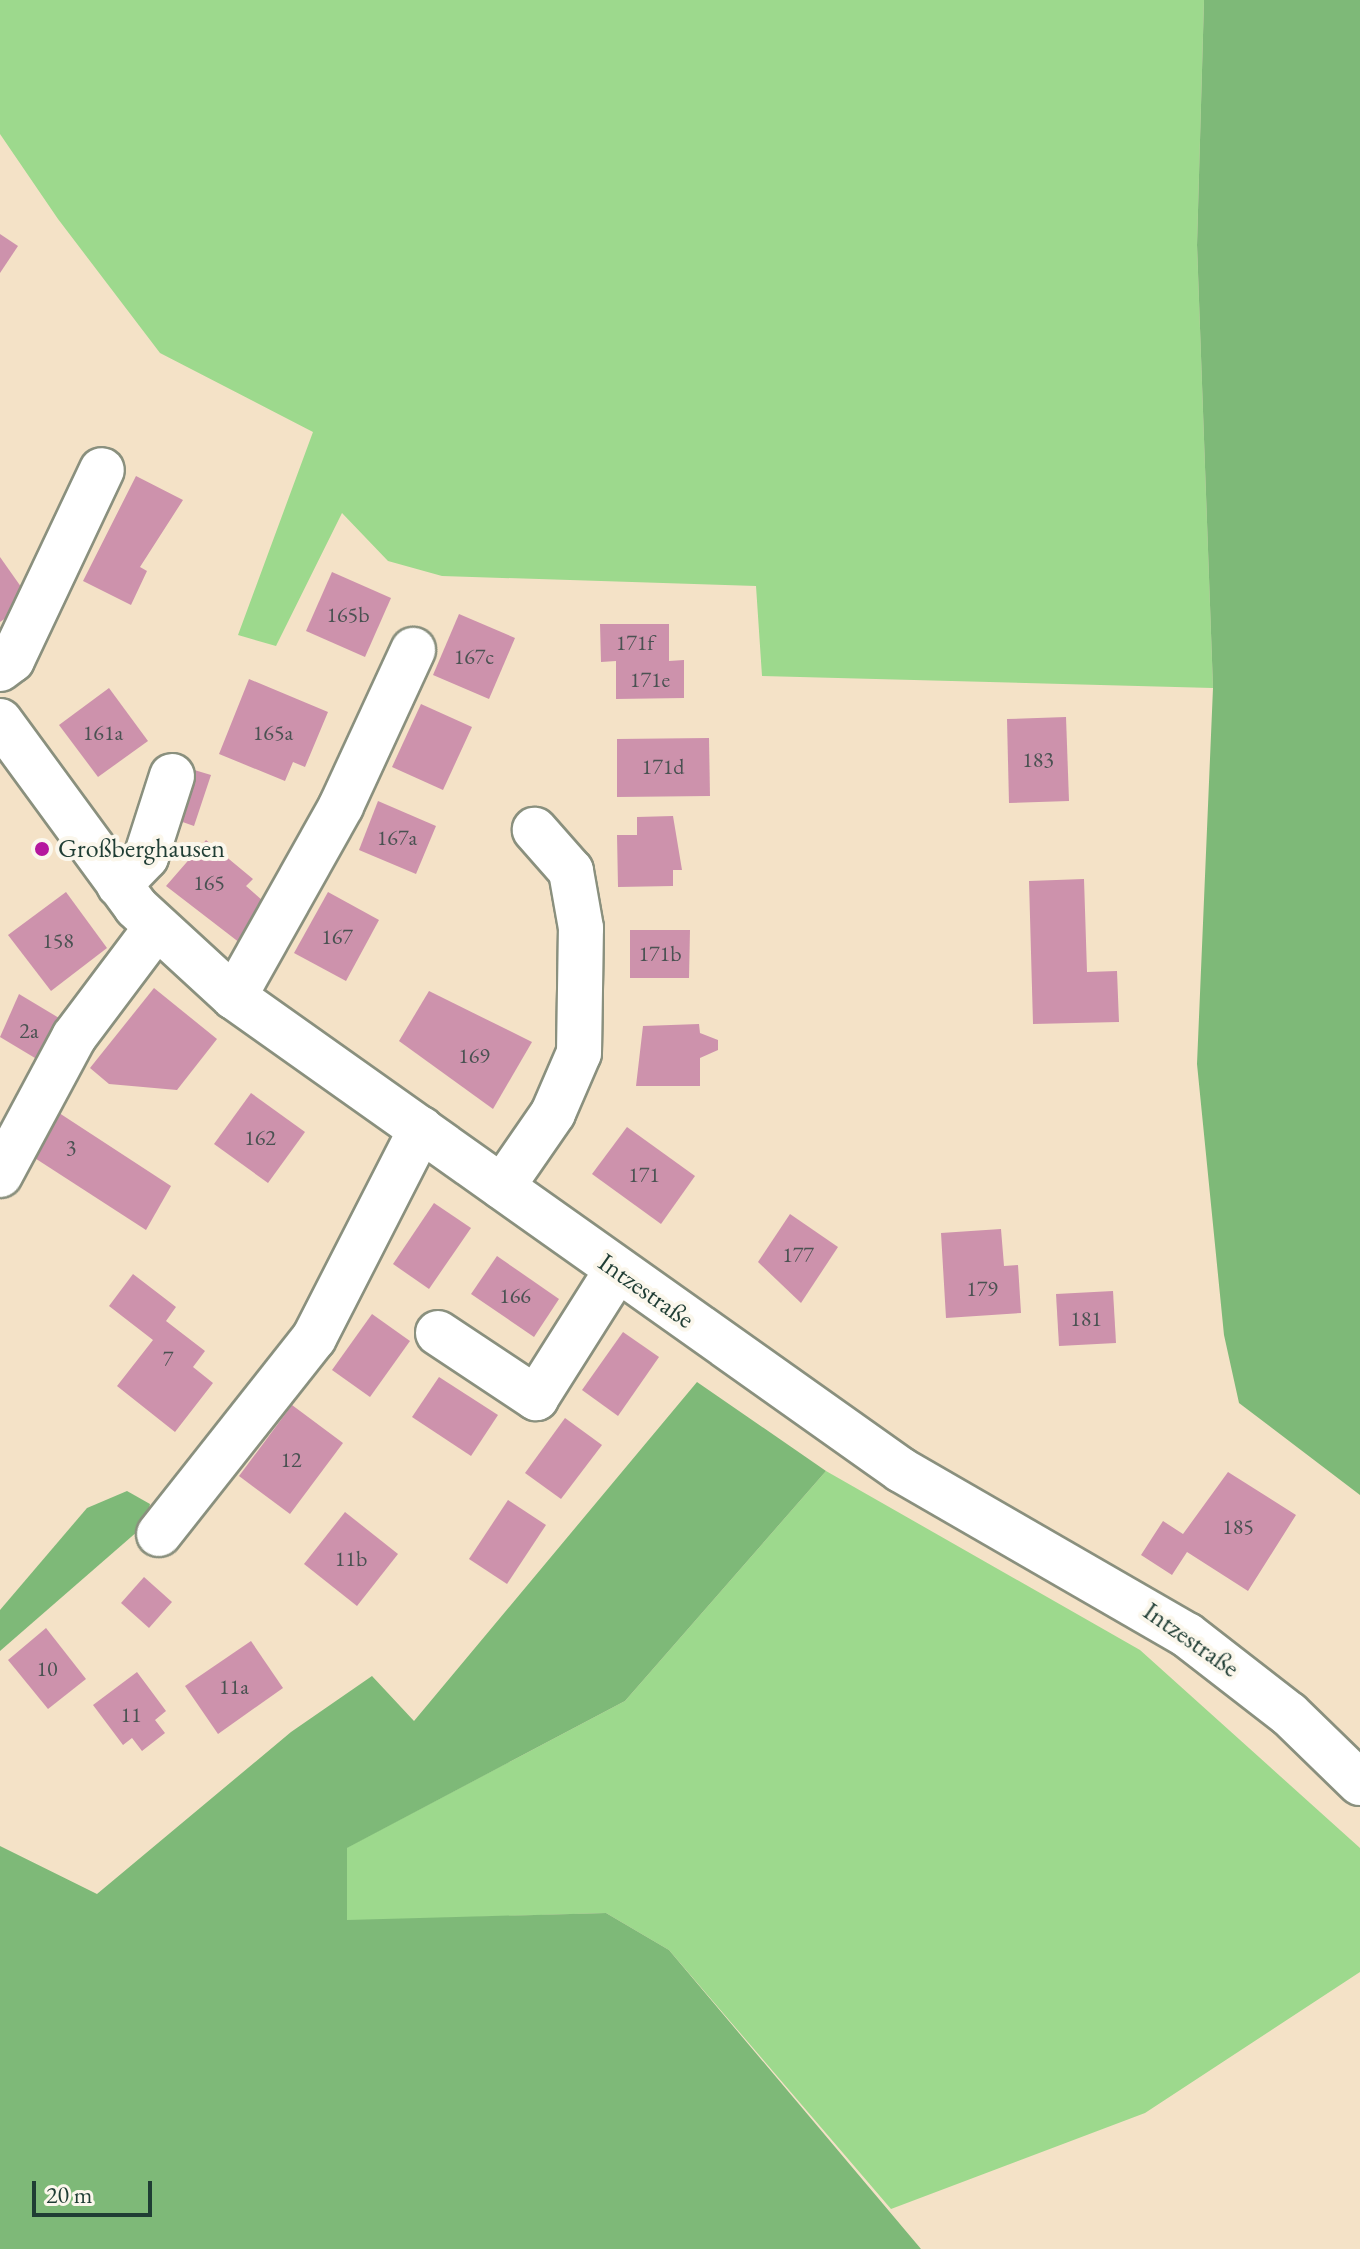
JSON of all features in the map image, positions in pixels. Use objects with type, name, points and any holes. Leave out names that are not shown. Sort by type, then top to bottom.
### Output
[{"type":"main road","points":[[0,669],[12,660],[102,470]]},
{"type":"main road","points":[[234,997],[341,806],[413,650]]},
{"type":"main road","name":"Intzestraße","points":[[0,721],[119,885],[155,929],[234,997],[901,1470],[1176,1628],[1289,1714],[1360,1783]]},
{"type":"main road","points":[[119,885],[146,857],[172,776]]},
{"type":"main road","points":[[502,1187],[553,1113],[579,1053],[581,928],[571,871],[535,830]]},
{"type":"main road","points":[[0,1175],[74,1037],[155,929]]},
{"type":"main road","points":[[159,1534],[314,1338],[421,1129]]},
{"type":"main road","points":[[438,1333],[536,1398],[617,1270]]},
{"type":"green space","points":[[0,0],[1204,0],[1197,245],[1213,688],[762,676],[756,586],[442,576],[388,561],[342,513],[276,646],[238,635],[313,432],[160,353],[58,219],[0,134]]},
{"type":"green space","points":[[1204,0],[1360,0],[1360,1495],[1239,1403],[1224,1335],[1197,1064],[1213,688],[1197,245]]},
{"type":"green space","points":[[697,1382],[826,1471],[625,1701],[347,1848],[347,1920],[606,1913],[669,1950],[921,2249],[0,2249],[0,1846],[97,1894],[291,1732],[372,1676],[414,1721]]},
{"type":"green space","points":[[826,1471],[1140,1650],[1360,1848],[1360,1972],[1145,2113],[891,2209],[669,1950],[606,1913],[347,1921],[346,1848],[625,1701]]},
{"type":"green space","points":[[127,1491],[150,1504],[146,1524],[0,1651],[0,1610],[87,1508]]},
{"type":"building","points":[[0,234],[18,246],[0,273]]},
{"type":"building","points":[[136,476],[183,500],[140,567],[147,571],[131,605],[83,581]]},
{"type":"building","points":[[0,557],[31,601],[0,622]]},
{"type":"building","points":[[332,572],[391,598],[365,657],[306,631]]},
{"type":"building","points":[[459,614],[515,638],[489,699],[433,675]]},
{"type":"building","points":[[600,624],[669,624],[669,661],[684,660],[684,698],[616,699],[616,661],[601,662]]},
{"type":"building","points":[[249,679],[328,712],[305,767],[293,762],[285,781],[219,754]]},
{"type":"building","points":[[109,688],[148,741],[98,777],[59,725]]},
{"type":"building","points":[[421,704],[472,727],[443,790],[392,767]]},
{"type":"building","points":[[1066,717],[1069,801],[1009,803],[1007,719]]},
{"type":"building","points":[[709,738],[710,796],[617,797],[617,739]]},
{"type":"building","points":[[191,769],[211,775],[194,826],[174,819]]},
{"type":"building","points":[[378,801],[436,826],[416,874],[359,850]]},
{"type":"building","points":[[673,816],[682,870],[673,870],[673,886],[618,887],[617,835],[637,835],[637,817]]},
{"type":"building","points":[[206,840],[253,879],[246,886],[263,901],[240,943],[166,886]]},
{"type":"building","points":[[1084,879],[1087,972],[1117,971],[1119,1022],[1033,1024],[1029,881]]},
{"type":"building","points":[[66,892],[107,948],[51,991],[8,935]]},
{"type":"building","points":[[328,892],[379,920],[346,981],[294,953]]},
{"type":"building","points":[[630,930],[690,930],[689,978],[630,978]]},
{"type":"building","points":[[154,988],[217,1039],[177,1090],[109,1084],[90,1068]]},
{"type":"building","points":[[429,991],[532,1042],[493,1109],[399,1041]]},
{"type":"building","points":[[19,994],[64,1021],[40,1061],[0,1037]]},
{"type":"building","points":[[699,1024],[700,1033],[718,1040],[718,1050],[700,1058],[700,1086],[636,1086],[643,1026]]},
{"type":"building","points":[[251,1093],[305,1132],[268,1183],[214,1144]]},
{"type":"building","points":[[53,1109],[171,1186],[146,1230],[27,1153]]},
{"type":"building","points":[[627,1127],[695,1176],[661,1224],[592,1174]]},
{"type":"building","points":[[434,1203],[471,1228],[429,1289],[393,1264]]},
{"type":"building","points":[[790,1214],[838,1247],[801,1303],[758,1262]]},
{"type":"building","points":[[1001,1229],[1004,1266],[1018,1265],[1021,1313],[946,1318],[941,1233]]},
{"type":"building","points":[[497,1256],[559,1299],[534,1337],[471,1294]]},
{"type":"building","points":[[133,1274],[176,1307],[166,1321],[205,1351],[193,1367],[213,1383],[175,1432],[117,1386],[153,1340],[109,1306]]},
{"type":"building","points":[[1113,1291],[1116,1343],[1059,1346],[1056,1294]]},
{"type":"building","points":[[372,1314],[410,1341],[370,1397],[332,1370]]},
{"type":"building","points":[[623,1332],[659,1357],[618,1416],[582,1390]]},
{"type":"building","points":[[439,1377],[498,1415],[471,1456],[412,1417]]},
{"type":"building","points":[[292,1405],[343,1443],[290,1514],[239,1476]]},
{"type":"building","points":[[565,1418],[602,1445],[561,1499],[525,1473]]},
{"type":"building","points":[[1228,1472],[1296,1515],[1248,1591],[1187,1552],[1172,1575],[1141,1555],[1163,1521],[1183,1534]]},
{"type":"building","points":[[508,1500],[546,1525],[507,1584],[469,1559]]},
{"type":"building","points":[[345,1512],[398,1554],[357,1606],[304,1564]]},
{"type":"building","points":[[144,1577],[172,1602],[149,1628],[121,1603]]},
{"type":"building","points":[[46,1628],[86,1679],[48,1709],[8,1660]]},
{"type":"building","points":[[251,1641],[283,1688],[218,1734],[185,1686]]},
{"type":"building","points":[[137,1672],[166,1711],[155,1720],[165,1733],[142,1751],[132,1738],[123,1745],[93,1705]]},
{"type":"place","name":"Großberghausen","points":[[42,849]]}]
